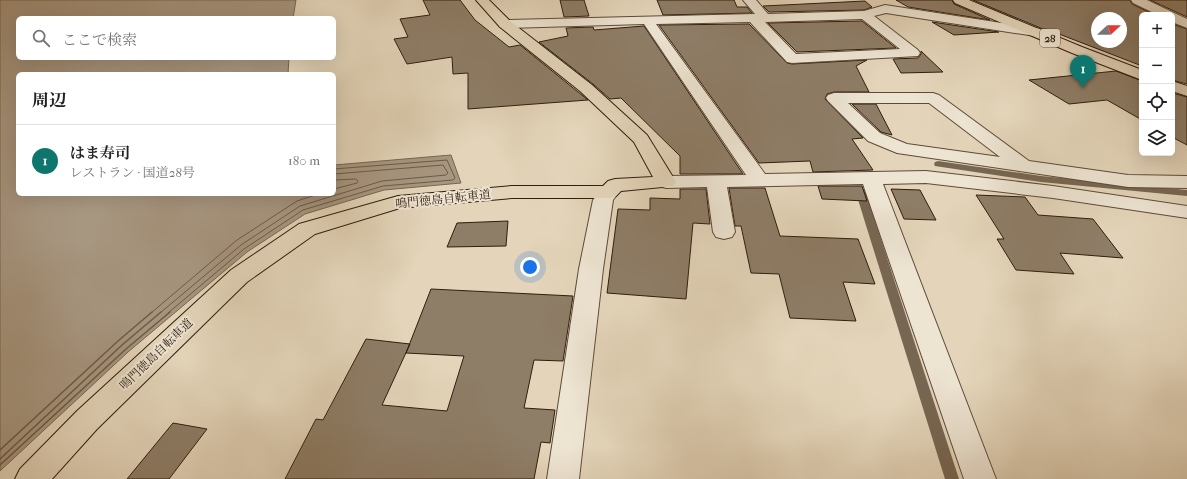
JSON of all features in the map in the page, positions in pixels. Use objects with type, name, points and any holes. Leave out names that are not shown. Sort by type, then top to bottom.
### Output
[{"type":"main road","points":[[482,0],[505,24],[586,88],[642,139],[666,182]]},
{"type":"main road","name":"28","points":[[959,0],[1139,74]]},
{"type":"main road","name":"鳴門徳島自転車道","points":[[31,479],[87,420],[239,276],[306,229],[398,202],[512,192],[609,192],[615,185],[666,182]]},
{"type":"street","points":[[749,0],[760,18],[792,59],[913,53],[865,9]]},
{"type":"street","points":[[1137,0],[1162,12]]},
{"type":"street","points":[[809,4],[822,16]]},
{"type":"street","points":[[505,24],[822,16],[865,9],[886,9],[1035,32]]},
{"type":"street","points":[[1175,18],[1187,24]]},
{"type":"street","points":[[647,20],[759,180]]},
{"type":"street","points":[[1023,166],[933,98],[834,98],[874,137],[903,149],[1128,181],[1187,182]]},
{"type":"street","points":[[666,182],[926,177],[1053,192],[1187,212]]},
{"type":"street","points":[[870,178],[980,479]]},
{"type":"street","points":[[716,181],[724,232]]},
{"type":"street","points":[[1128,181],[1156,208]]},
{"type":"street","points":[[563,479],[590,269],[603,200],[609,192]]},
{"type":"water","points":[[0,0],[296,0],[293,16],[16,16],[16,60],[289,60],[288,72],[16,72],[16,196],[336,196],[336,165],[451,155],[461,183],[384,190],[305,214],[247,252],[128,352],[0,471]]},
{"type":"building","points":[[423,0],[460,0],[475,20],[509,47],[520,45],[588,100],[468,109],[468,73],[453,74],[452,57],[407,64],[394,39],[408,37],[400,19],[430,15]]},
{"type":"building","points":[[560,0],[584,0],[589,16],[564,17]]},
{"type":"building","points":[[657,0],[734,0],[737,7],[747,7],[752,13],[663,15]]},
{"type":"building","points":[[896,0],[952,0],[954,4],[990,20],[908,7]]},
{"type":"building","points":[[973,0],[1130,0],[1132,4],[1149,12],[1139,12],[1139,65],[1095,48],[1127,48],[1127,12],[1091,12],[1091,46]]},
{"type":"building","points":[[1150,0],[1187,0],[1187,17]]},
{"type":"building","points":[[865,1],[872,7],[864,10],[769,12],[763,6]]},
{"type":"building","points":[[862,21],[896,48],[797,52],[768,23]]},
{"type":"building","points":[[932,22],[999,32],[954,35]]},
{"type":"building","points":[[749,24],[787,63],[867,60],[856,66],[869,92],[834,92],[827,94],[825,99],[863,138],[852,139],[873,170],[813,172],[810,161],[759,163],[659,25]]},
{"type":"building","points":[[1175,25],[1187,29],[1187,84],[1175,81]]},
{"type":"building","points":[[644,26],[743,174],[680,174],[680,156],[621,98],[610,99],[539,42],[568,36],[566,28],[593,27],[594,30]]},
{"type":"building","points":[[921,51],[943,72],[901,73],[893,59],[918,58]]},
{"type":"building","points":[[1116,71],[1139,80],[1139,118],[1107,100],[1069,104],[1029,80]]},
{"type":"building","points":[[1175,94],[1187,97],[1187,145],[1175,139]]},
{"type":"building","points":[[852,104],[876,104],[892,135],[881,132]]},
{"type":"building","points":[[818,186],[862,186],[867,201],[822,199]]},
{"type":"building","points":[[729,188],[765,188],[780,236],[858,239],[875,284],[843,282],[856,321],[790,318],[779,274],[751,273],[741,226],[735,226]]},
{"type":"building","points":[[680,189],[706,189],[710,224],[693,223],[686,299],[607,293],[618,209],[650,210],[650,198],[680,199]]},
{"type":"building","points":[[891,189],[920,190],[936,220],[904,219]]},
{"type":"building","points":[[976,195],[1025,197],[1038,215],[1093,219],[1123,258],[1060,253],[1074,274],[1016,270],[997,239],[1004,239]]},
{"type":"building","points":[[508,221],[506,246],[447,247],[457,223]]},
{"type":"building","points":[[431,289],[573,296],[563,361],[534,360],[524,408],[555,410],[550,443],[541,442],[534,479],[285,479],[316,419],[323,420],[366,339],[410,344]],"holes":[[[406,353],[464,356],[447,411],[382,405]]]},
{"type":"building","points":[[173,423],[207,429],[169,479],[127,479]]},
{"type":"waterway","points":[[938,164],[1041,179],[1187,193]]},
{"type":"waterway","points":[[860,190],[952,479]]},
{"type":"place","name":"はま寿司","points":[[1083,88]]}]
